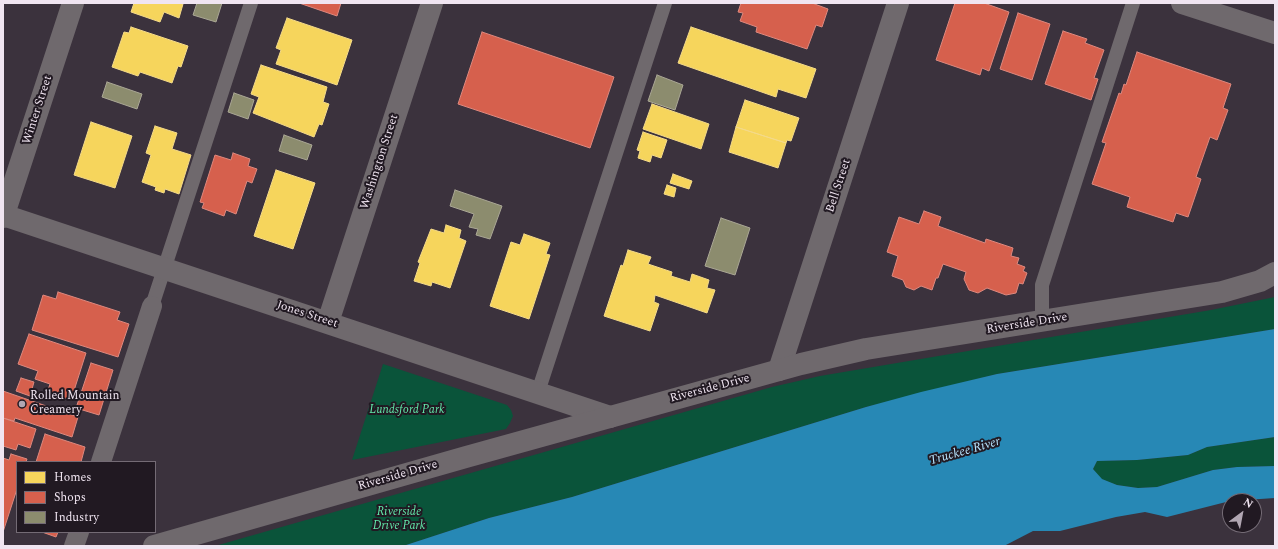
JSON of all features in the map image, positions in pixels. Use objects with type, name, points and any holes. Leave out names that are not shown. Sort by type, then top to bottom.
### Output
[{"type":"street","name":"Winter Street","points":[[3,216],[74,3]]},
{"type":"street","name":"Washington Street","points":[[328,322],[432,3]]},
{"type":"street","name":"Bell Street","points":[[779,370],[898,3]]},
{"type":"street","points":[[1182,3],[1275,33]]},
{"type":"street","name":"Jones Street","points":[[3,216],[165,268],[610,417]]},
{"type":"street","name":"Riverside Drive","points":[[154,546],[779,370],[866,349],[1222,292],[1260,281],[1275,273]]},
{"type":"street","points":[[101,461],[152,306]]},
{"type":"street","points":[[74,546],[79,533]]},
{"type":"lane","points":[[152,306],[251,3]]},
{"type":"lane","points":[[538,392],[665,3]]},
{"type":"lane","points":[[1042,322],[1042,285],[1133,3]]},
{"type":"green space","name":"Riverside Drive Park","points":[[1275,297],[1275,329],[997,374],[866,407],[572,497],[489,518],[403,546],[215,546],[772,387],[820,376],[1211,310]]},
{"type":"green space","name":"Lundsford Park","points":[[383,364],[507,405],[513,416],[510,423],[506,429],[352,460]]},
{"type":"green space","points":[[1275,437],[1275,466],[1237,467],[1213,470],[1157,487],[1138,488],[1117,485],[1101,479],[1093,469],[1097,461],[1137,460],[1188,455],[1207,447]]},
{"type":"water","name":"Truckee River","points":[[1275,329],[1275,437],[1207,447],[1188,455],[1137,460],[1097,461],[1093,469],[1102,479],[1117,485],[1138,488],[1157,487],[1213,470],[1237,467],[1275,466],[1275,498],[1262,499],[1262,493],[1222,493],[1222,503],[1167,517],[1145,512],[1116,517],[1060,531],[1033,531],[1004,546],[403,546],[489,518],[572,497],[866,407],[997,374]]},
{"type":"building: Homes","points":[[134,3],[183,4],[179,18],[164,12],[160,22],[131,12]]},
{"type":"building: Homes","points":[[287,18],[352,40],[337,85],[276,64],[281,50],[276,48]]},
{"type":"building: Homes","points":[[131,27],[188,46],[181,67],[178,66],[172,83],[140,72],[138,76],[112,67],[124,32],[129,33]]},
{"type":"building: Homes","points":[[691,27],[816,69],[806,98],[778,89],[776,97],[678,63]]},
{"type":"building: Homes","points":[[261,65],[327,87],[323,102],[329,104],[322,125],[319,124],[314,137],[253,113],[259,97],[251,94]]},
{"type":"building: Homes","points":[[745,100],[799,118],[791,141],[787,140],[786,143],[736,127]]},
{"type":"building: Homes","points":[[652,104],[709,124],[701,149],[643,129]]},
{"type":"building: Homes","points":[[91,122],[132,136],[115,188],[74,175]]},
{"type":"building: Homes","points":[[155,126],[177,133],[172,149],[191,155],[179,194],[165,189],[164,193],[155,190],[156,187],[142,182],[151,155],[146,153]]},
{"type":"building: Homes","points":[[736,127],[786,143],[778,168],[729,152]]},
{"type":"building: Homes","points":[[643,132],[667,140],[661,158],[652,155],[650,162],[638,158],[640,151],[637,150]]},
{"type":"building: Homes","points":[[276,170],[315,183],[293,249],[254,236]]},
{"type":"building: Homes","points":[[673,174],[692,181],[689,189],[670,183]]},
{"type":"building: Homes","points":[[667,185],[676,188],[674,197],[664,194]]},
{"type":"building: Homes","points":[[446,225],[461,230],[459,238],[466,241],[450,288],[432,282],[431,286],[414,281],[420,263],[418,262],[431,229],[444,233]]},
{"type":"building: Homes","points":[[524,234],[550,243],[546,254],[550,255],[529,319],[490,306],[511,242],[520,245]]},
{"type":"building: Homes","points":[[628,250],[651,257],[648,264],[672,272],[671,276],[690,282],[692,274],[709,280],[707,288],[715,290],[707,313],[655,295],[654,302],[659,304],[650,331],[604,316],[621,265],[623,266]]},
{"type":"building: Shops","points":[[299,3],[341,3],[337,16]]},
{"type":"building: Shops","points":[[741,3],[812,3],[828,9],[822,27],[816,25],[807,49],[756,32],[757,27],[740,21],[743,13],[738,12]]},
{"type":"building: Shops","points":[[955,3],[984,3],[1009,12],[989,71],[982,68],[980,75],[936,60]]},
{"type":"building: Shops","points":[[1018,13],[1050,24],[1032,80],[1000,69]]},
{"type":"building: Shops","points":[[1063,31],[1087,39],[1085,43],[1104,50],[1094,78],[1098,79],[1091,100],[1045,84]]},
{"type":"building: Shops","points":[[482,32],[614,77],[590,148],[458,104]]},
{"type":"building: Shops","points":[[1137,52],[1231,84],[1223,108],[1228,110],[1217,140],[1210,137],[1196,177],[1201,179],[1188,217],[1176,213],[1173,222],[1127,207],[1130,197],[1092,184],[1106,143],[1102,142],[1119,93],[1121,94],[1124,84],[1126,85]]},
{"type":"building: Shops","points":[[233,153],[250,159],[248,166],[257,169],[252,183],[247,181],[236,214],[226,210],[224,216],[202,208],[204,203],[200,202],[215,155],[231,160]]},
{"type":"building: Shops","points":[[924,211],[941,217],[938,226],[985,243],[986,239],[1013,248],[1011,256],[1019,258],[1017,264],[1025,267],[1023,271],[1027,273],[1023,284],[1019,283],[1016,293],[1006,295],[987,288],[978,293],[969,290],[964,279],[966,272],[943,264],[932,290],[921,286],[914,290],[906,287],[903,280],[892,276],[898,256],[887,252],[899,217],[919,224]]},
{"type":"building: Shops","points":[[58,292],[120,312],[117,320],[129,324],[118,357],[32,330],[43,295],[56,299]]},
{"type":"building: Shops","points":[[29,334],[86,353],[71,400],[47,393],[50,384],[35,379],[38,371],[18,364]]},
{"type":"building: Shops","points":[[91,363],[113,370],[99,415],[76,408]]},
{"type":"building: Shops","points":[[21,378],[34,382],[30,396],[16,391]]},
{"type":"building: Shops","name":"Rolled Mountain Creamery","points":[[3,391],[78,417],[72,437],[15,418],[14,421],[3,418]]},
{"type":"building: Shops","points":[[3,418],[36,429],[30,448],[18,444],[16,450],[3,446]]},
{"type":"building: Shops","points":[[45,434],[85,447],[81,461],[36,461]]},
{"type":"building: Shops","points":[[11,454],[27,459],[26,461],[16,461],[16,492],[3,532],[3,458],[9,460]]},
{"type":"building: Shops","points":[[45,533],[58,533],[56,537]]},
{"type":"building: Industry","points":[[197,3],[222,3],[216,22],[193,15]]},
{"type":"building: Industry","points":[[657,75],[683,85],[675,110],[648,101]]},
{"type":"building: Industry","points":[[107,82],[142,94],[137,109],[102,97]]},
{"type":"building: Industry","points":[[234,93],[254,100],[248,119],[228,112]]},
{"type":"building: Industry","points":[[284,135],[312,145],[307,160],[279,151]]},
{"type":"building: Industry","points":[[455,190],[502,206],[490,239],[476,235],[478,229],[469,227],[474,214],[450,206]]},
{"type":"building: Industry","points":[[721,218],[750,228],[735,275],[705,266]]},
{"type":"place","name":"Rolled Mountain Creamery","points":[[22,404]]}]
